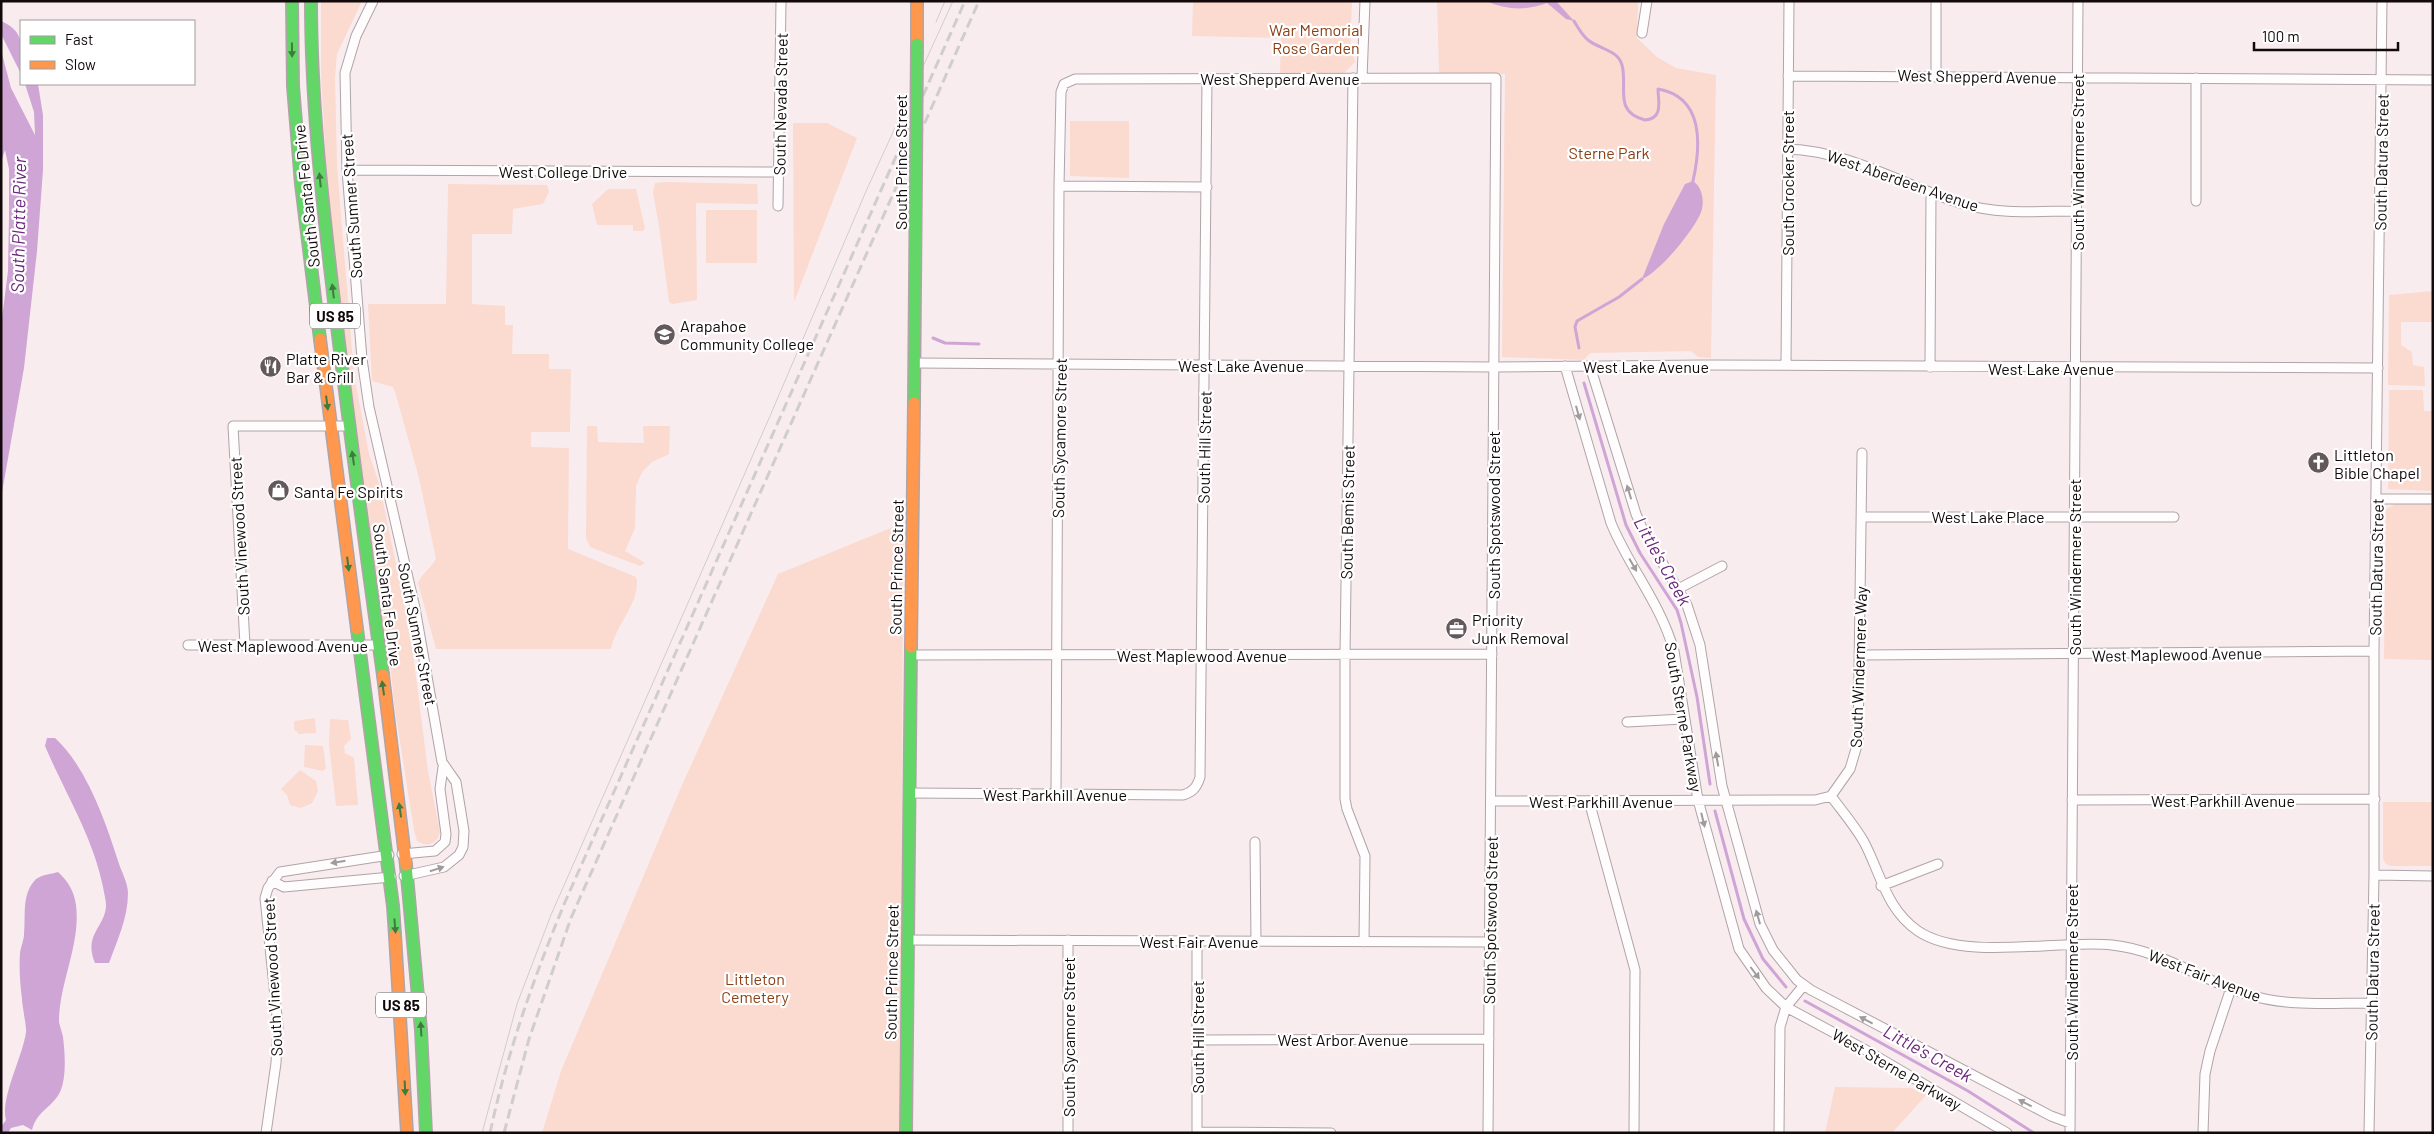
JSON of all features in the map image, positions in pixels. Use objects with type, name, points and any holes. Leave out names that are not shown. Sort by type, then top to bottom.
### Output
[{"type":"main road","name":"South Santa Fe Drive","points":[[292,1],[293,86],[298,154],[330,426],[390,877],[399,984],[407,1133]]},
{"type":"main road","name":"South Santa Fe Drive","points":[[311,1],[312,85],[317,153],[349,426],[406,854],[418,974],[426,1133]]},
{"type":"main road","points":[[317,153],[322,130],[318,73],[319,1]]},
{"type":"main road","name":"South Prince Street","points":[[906,1133],[909,793],[912,724],[917,1]]},
{"type":"street","name":"South Sumner Street","points":[[373,1],[353,44],[345,72],[347,170],[368,401],[415,608],[444,767],[440,789],[446,834],[445,842],[435,851],[387,855]]},
{"type":"street","name":"South Nevada Street","points":[[778,206],[781,1]]},
{"type":"street","name":"South Bemis Street","points":[[1364,942],[1365,856],[1350,817],[1346,799],[1345,655],[1350,364],[1358,78],[1365,1]]},
{"type":"street","points":[[1642,33],[1647,1]]},
{"type":"street","name":"South Crocker Street","points":[[1786,365],[1789,1]]},
{"type":"street","points":[[1936,1],[1936,75]]},
{"type":"street","name":"South Windermere Street","points":[[2070,1133],[2078,1]]},
{"type":"street","name":"South Datura Street","points":[[2369,1133],[2375,799],[2374,651],[2382,1]]},
{"type":"street","name":"West Shepperd Avenue","points":[[1788,76],[1936,75],[2433,80]]},
{"type":"street","name":"West Shepperd Avenue","points":[[1064,84],[1074,79],[1496,78]]},
{"type":"street","name":"South Spotswood Street","points":[[1488,1133],[1496,78]]},
{"type":"street","points":[[2196,78],[2196,201]]},
{"type":"street","name":"South Hill Street","points":[[1198,786],[1200,777],[1207,79]]},
{"type":"street","name":"South Sycamore Street","points":[[1056,793],[1061,92],[1064,84]]},
{"type":"street","name":"West Aberdeen Avenue","points":[[1788,148],[1837,155],[1931,193],[1980,208],[2077,211]]},
{"type":"street","name":"West College Drive","points":[[347,170],[778,172]]},
{"type":"street","points":[[1060,186],[1207,187]]},
{"type":"street","points":[[1930,367],[1931,193]]},
{"type":"street","name":"West Lake Avenue","points":[[915,363],[1350,364],[1494,367],[1786,365],[2075,368],[2378,368]]},
{"type":"street","name":"South Sterne Parkway","points":[[1565,366],[1611,523],[1618,540],[1663,616],[1674,651],[1683,719],[1698,800],[1739,949],[1766,988],[1786,1007]]},
{"type":"street","name":"South Sterne Parkway","points":[[1590,366],[1636,514],[1642,528],[1687,605],[1700,646],[1711,724],[1726,800],[1760,924],[1773,950],[1804,985]]},
{"type":"street","name":"South Vinewood Street","points":[[245,645],[233,426],[330,426]]},
{"type":"street","points":[[330,426],[349,426]]},
{"type":"street","name":"South Windermere Way","points":[[1831,796],[1850,769],[1856,754],[1860,655],[1862,453]]},
{"type":"street","points":[[2377,499],[2433,499]]},
{"type":"street","name":"West Lake Place","points":[[1862,516],[2174,517]]},
{"type":"street","points":[[1678,589],[1722,566]]},
{"type":"street","name":"West Maplewood Avenue","points":[[188,645],[377,645]]},
{"type":"street","name":"West Maplewood Avenue","points":[[1860,655],[2073,655],[2374,651]]},
{"type":"street","name":"West Maplewood Avenue","points":[[911,655],[1492,654]]},
{"type":"street","points":[[1626,722],[1683,719]]},
{"type":"street","name":"South Sumner Street","points":[[390,877],[444,867],[459,855],[463,847],[464,831],[456,782],[444,767]]},
{"type":"street","name":"West Parkhill Avenue","points":[[909,793],[1184,795],[1192,792],[1198,786]]},
{"type":"street","points":[[1831,796],[1865,844],[1881,886],[1897,911],[1919,932],[1945,943],[1972,947],[2071,945]]},
{"type":"street","name":"West Parkhill Avenue","points":[[1491,801],[1815,800],[1831,796]]},
{"type":"street","name":"West Parkhill Avenue","points":[[2072,800],[2375,799]]},
{"type":"street","points":[[1589,801],[1635,970],[1634,1133]]},
{"type":"street","points":[[1255,842],[1256,942]]},
{"type":"street","name":"South Vinewood Street","points":[[266,1133],[276,1063],[278,1026],[266,898],[272,881],[280,872],[387,855]]},
{"type":"street","points":[[1881,886],[1938,864]]},
{"type":"street","points":[[2374,875],[2433,876]]},
{"type":"street","name":"South Vinewood Street","points":[[272,881],[284,887],[390,877]]},
{"type":"street","name":"West Fair Avenue","points":[[908,940],[1489,942]]},
{"type":"street","name":"South Sycamore Street","points":[[1068,940],[1068,1133]]},
{"type":"street","name":"South Hill Street","points":[[1197,941],[1197,1133]]},
{"type":"street","name":"West Fair Avenue","points":[[2071,945],[2112,944],[2132,948],[2153,954],[2231,988],[2264,999],[2285,1002],[2370,1003]]},
{"type":"street","points":[[1779,1133],[1780,1027],[1786,1007],[1804,985]]},
{"type":"street","name":"West Sterne Parkway","points":[[1804,985],[2034,1107],[2070,1123]]},
{"type":"street","points":[[2203,1133],[2206,1074],[2210,1051],[2231,988]]},
{"type":"street","name":"West Sterne Parkway","points":[[1786,1007],[1889,1063],[2007,1133]]},
{"type":"street","name":"West Arbor Avenue","points":[[1197,1040],[1488,1039]]},
{"type":"street","points":[[1197,1133],[1331,1133]]},
{"type":"green space","points":[[321,1],[362,1],[337,54],[335,78],[337,165],[354,375],[369,454],[379,483],[410,630],[428,771],[440,832],[432,844],[417,841],[414,830],[395,711],[389,654],[377,604],[330,235],[321,75]]},
{"type":"green space","name":"War Memorial Rose Garden","points":[[1193,1],[1352,1],[1350,50],[1353,53],[1355,62],[1344,73],[1280,73],[1281,38],[1192,36]]},
{"type":"green space","name":"Sterne Park","points":[[1437,1],[1638,1],[1637,38],[1657,57],[1676,68],[1716,75],[1711,358],[1698,357],[1691,351],[1590,353],[1584,360],[1502,357],[1505,74],[1439,74]]},
{"type":"green space","points":[[1070,121],[1129,121],[1129,178],[1070,176]]},
{"type":"green space","points":[[793,123],[827,123],[857,138],[794,302]]},
{"type":"green space","points":[[655,183],[757,184],[758,204],[696,203],[697,300],[673,304],[669,302],[653,193]]},
{"type":"green space","points":[[448,184],[547,185],[549,192],[543,204],[513,209],[512,234],[472,234],[472,304],[505,306],[505,325],[513,325],[512,354],[549,354],[549,369],[571,369],[570,432],[531,432],[531,447],[569,448],[568,549],[636,577],[637,586],[632,604],[617,631],[611,649],[436,649],[418,583],[436,559],[419,478],[396,395],[393,387],[372,381],[368,304],[446,304]]},
{"type":"green space","points":[[608,189],[636,189],[645,228],[643,231],[633,231],[633,225],[597,225],[592,204]]},
{"type":"green space","points":[[706,210],[757,210],[757,263],[706,263]]},
{"type":"green space","points":[[2433,291],[2433,322],[2401,322],[2401,345],[2412,352],[2413,365],[2424,367],[2425,386],[2388,385],[2389,295]]},
{"type":"green space","points":[[2389,390],[2423,390],[2424,411],[2433,411],[2433,491],[2388,489]]},
{"type":"green space","points":[[587,426],[597,426],[598,442],[644,443],[643,426],[670,426],[669,454],[652,462],[642,472],[636,486],[635,528],[625,551],[645,563],[640,566],[590,547],[586,538]]},
{"type":"green space","points":[[2395,504],[2433,504],[2433,660],[2384,659],[2386,509]]},
{"type":"green space","name":"Littleton Cemetery","points":[[903,523],[901,1133],[542,1133],[561,1071],[682,785],[778,574]]},
{"type":"green space","points":[[315,718],[316,733],[299,734],[294,729],[294,721]]},
{"type":"green space","points":[[330,719],[348,720],[351,739],[344,746],[345,753],[354,758],[358,805],[336,806],[329,744]]},
{"type":"green space","points":[[305,745],[323,746],[326,768],[323,771],[304,767]]},
{"type":"green space","points":[[300,770],[316,781],[318,791],[312,803],[301,808],[290,805],[287,795],[281,789]]},
{"type":"green space","points":[[2383,802],[2433,802],[2433,866],[2390,866],[2385,863],[2383,858]]},
{"type":"green space","points":[[1835,1087],[1910,1088],[1929,1092],[1892,1133],[1825,1133]]},
{"type":"water","points":[[1486,1],[1556,1],[1574,21],[1566,19],[1547,3],[1524,8],[1509,8]]},
{"type":"water","points":[[1,21],[15,30],[19,36],[20,72],[1,34]]},
{"type":"water","name":"South Platte River","points":[[1,50],[11,88],[35,135],[34,112],[25,85],[38,85],[43,115],[43,170],[37,251],[24,368],[1,498],[1,326],[8,271],[9,217],[9,169],[5,150],[1,162]]},
{"type":"water","points":[[1693,181],[1700,190],[1703,201],[1699,217],[1686,237],[1667,259],[1642,279],[1664,224],[1685,184]]},
{"type":"water","points":[[47,738],[55,738],[77,764],[86,780],[101,814],[127,886],[128,902],[124,920],[109,963],[95,963],[92,953],[93,938],[105,913],[106,906],[93,850],[45,746]]},
{"type":"water","points":[[58,872],[68,883],[72,891],[76,905],[77,920],[73,949],[60,1007],[59,1022],[65,1058],[62,1088],[55,1099],[37,1118],[32,1130],[23,1125],[11,1128],[8,1133],[1,1133],[1,1127],[6,1120],[6,1100],[26,1032],[21,987],[20,953],[24,936],[26,898],[31,885],[36,879]]},
{"type":"waterway","name":"Little's Creek","points":[[1574,21],[1588,40],[1617,56],[1620,60],[1623,73],[1625,105],[1635,116],[1645,120],[1655,116],[1659,108],[1658,89],[1673,94],[1684,102],[1696,124],[1698,138],[1693,181]]},
{"type":"waterway","name":"Little's Creek","points":[[1579,348],[1575,327],[1577,321],[1619,297],[1642,279]]},
{"type":"waterway","points":[[933,338],[945,343],[979,344]]},
{"type":"waterway","name":"Little's Creek","points":[[1584,383],[1626,525],[1640,553],[1677,610],[1697,697],[1710,784]]},
{"type":"waterway","name":"Little's Creek","points":[[1715,811],[1744,919],[1763,959],[1786,987]]},
{"type":"waterway","name":"Little's Creek","points":[[1805,1001],[1968,1091],[2034,1133]]},
{"type":"tram line","points":[[936,22],[945,1]]},
{"type":"tram line","points":[[482,1133],[517,1004],[551,915],[770,416],[867,189],[953,1]]},
{"type":"railway","points":[[490,1133],[522,1016],[565,902],[965,1]]},
{"type":"railway","points":[[504,1133],[529,1039],[571,918],[979,1]]},
{"type":"traffic: fast","points":[[292,1],[293,86],[301,184],[320,339]]},
{"type":"traffic: fast","points":[[311,1],[311,37],[317,143],[324,213],[350,431],[383,675]]},
{"type":"traffic: fast","points":[[916,169],[917,44]]},
{"type":"traffic: fast","points":[[914,403],[916,169]]},
{"type":"traffic: fast","points":[[357,629],[393,906],[395,935]]},
{"type":"traffic: fast","points":[[906,1133],[911,647]]},
{"type":"traffic: fast","points":[[406,865],[421,1030],[426,1133]]},
{"type":"traffic: slow","points":[[917,1],[917,44]]},
{"type":"traffic: slow","points":[[320,339],[357,629]]},
{"type":"traffic: slow","points":[[911,647],[914,403]]},
{"type":"traffic: slow","points":[[383,675],[406,865]]},
{"type":"traffic: slow","points":[[395,935],[407,1133]]},
{"type":"place","name":"Arapahoe Community College","points":[[664,334]]},
{"type":"place","name":"Platte River Bar & Grill","points":[[270,367]]},
{"type":"place","name":"Littleton Bible Chapel","points":[[2318,463]]},
{"type":"place","name":"Santa Fe Spirits","points":[[278,491]]},
{"type":"place","name":"Priority Junk Removal","points":[[1456,628]]}]
